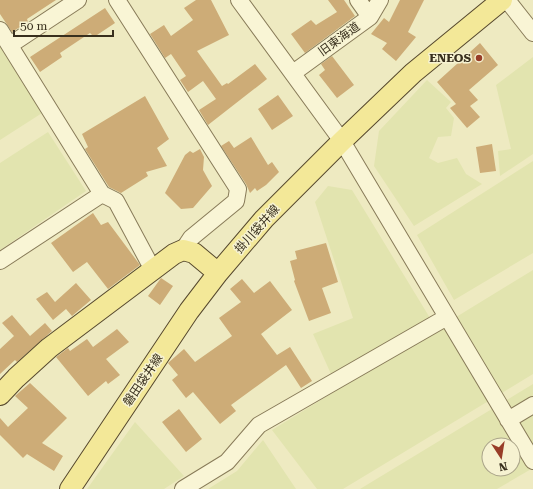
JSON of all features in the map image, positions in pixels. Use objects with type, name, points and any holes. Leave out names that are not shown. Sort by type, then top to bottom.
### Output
[{"type":"main road","name":"掛川袋井線","points":[[218,273],[264,219],[342,141],[413,73],[502,0]]},
{"type":"main road","points":[[0,395],[49,348],[174,254],[183,250],[194,253],[218,273]]},
{"type":"main road","name":"磐田袋井線","points":[[70,489],[189,311],[218,273]]},
{"type":"street","points":[[10,45],[78,0]]},
{"type":"street","points":[[117,0],[238,189],[236,201],[191,238],[183,250]]},
{"type":"street","points":[[239,0],[342,141],[533,461]]},
{"type":"street","points":[[358,0],[370,17]]},
{"type":"street","name":"旧東海道","points":[[293,74],[370,17],[380,0]]},
{"type":"street","points":[[507,0],[533,33]]},
{"type":"street","points":[[0,30],[102,194],[116,201],[153,270]]},
{"type":"street","points":[[0,261],[102,194]]},
{"type":"street","points":[[183,489],[227,462],[259,425],[447,317]]},
{"type":"street","points":[[508,420],[533,405]]},
{"type":"green space","points":[[0,26],[53,106],[0,140]]},
{"type":"green space","points":[[533,57],[533,154],[500,176],[498,151],[511,149],[496,85]]},
{"type":"green space","points":[[427,80],[451,102],[446,108],[454,118],[451,136],[438,137],[429,158],[438,163],[457,158],[466,174],[482,184],[414,226],[374,166],[379,131]]},
{"type":"green space","points":[[48,132],[86,191],[0,250],[0,163]]},
{"type":"green space","points":[[533,161],[533,253],[454,300],[417,235]]},
{"type":"green space","points":[[328,186],[352,190],[430,318],[331,374],[313,334],[353,318],[315,202]]},
{"type":"green space","points":[[533,270],[533,374],[343,489],[317,489],[272,430]]},
{"type":"green space","points":[[533,384],[533,468],[521,475],[521,437],[481,437],[481,477],[518,477],[497,489],[360,489]]},
{"type":"green space","points":[[135,422],[184,476],[164,489],[87,489]]},
{"type":"green space","points":[[263,440],[296,489],[208,489],[237,471]]},
{"type":"building","points":[[0,0],[56,0],[27,19],[28,22],[12,32],[0,14]]},
{"type":"building","points":[[196,0],[211,0],[229,35],[197,51],[222,86],[227,83],[228,84],[255,64],[267,79],[208,125],[199,110],[216,99],[203,81],[188,92],[180,80],[186,76],[171,54],[165,58],[150,34],[164,25],[171,36],[193,20],[184,8]]},
{"type":"building","points":[[328,0],[344,0],[355,16],[305,53],[291,34],[311,20],[316,25],[337,12]]},
{"type":"building","points":[[400,0],[424,0],[408,32],[416,37],[396,61],[382,49],[387,43],[371,34],[384,18],[389,22]]},
{"type":"building","points":[[105,8],[115,23],[94,37],[90,33],[60,53],[62,57],[40,72],[30,57]]},
{"type":"building","points":[[480,43],[498,65],[469,90],[478,100],[470,106],[480,117],[467,128],[450,108],[456,104],[437,82]]},
{"type":"building","points":[[332,56],[354,85],[337,98],[319,75],[325,70],[321,64]]},
{"type":"building","points":[[278,95],[293,116],[272,130],[258,109]]},
{"type":"building","points":[[145,96],[169,139],[157,148],[167,166],[146,172],[148,176],[121,193],[109,187],[85,149],[88,147],[82,134]]},
{"type":"building","points":[[251,137],[268,165],[272,162],[279,172],[266,185],[257,191],[255,188],[250,193],[246,184],[221,146],[229,141],[234,148]]},
{"type":"building","points":[[492,144],[496,171],[480,173],[476,147]]},
{"type":"building","points":[[200,149],[204,157],[203,170],[212,186],[193,208],[181,209],[165,193],[185,155],[190,151],[193,153]]},
{"type":"building","points":[[93,213],[101,225],[108,222],[140,265],[108,289],[87,262],[73,272],[51,243]]},
{"type":"building","points":[[326,243],[338,282],[322,288],[331,313],[309,321],[294,281],[290,261],[297,259],[295,251]]},
{"type":"building","points":[[161,278],[173,286],[160,305],[148,296]]},
{"type":"building","points":[[242,279],[254,293],[270,281],[292,310],[261,334],[277,355],[290,347],[312,381],[301,388],[286,365],[231,405],[236,411],[220,424],[193,392],[186,398],[172,380],[178,375],[168,363],[184,349],[195,362],[232,336],[219,318],[241,302],[230,289]]},
{"type":"building","points":[[76,283],[91,300],[72,316],[66,309],[53,320],[36,299],[47,292],[55,302]]},
{"type":"building","points":[[12,315],[30,336],[45,323],[52,331],[17,362],[15,360],[0,374],[0,349],[14,336],[2,323]]},
{"type":"building","points":[[117,329],[129,342],[106,359],[120,375],[108,384],[106,381],[88,396],[56,357],[68,348],[70,351],[87,339],[93,347]]},
{"type":"building","points":[[30,383],[67,418],[42,443],[63,456],[54,471],[27,454],[23,458],[0,435],[0,418],[8,427],[28,408],[15,396]]},
{"type":"building","points":[[179,409],[202,439],[186,452],[162,422]]},
{"type":"place","name":"ENEOS","points":[[479,58]]}]
